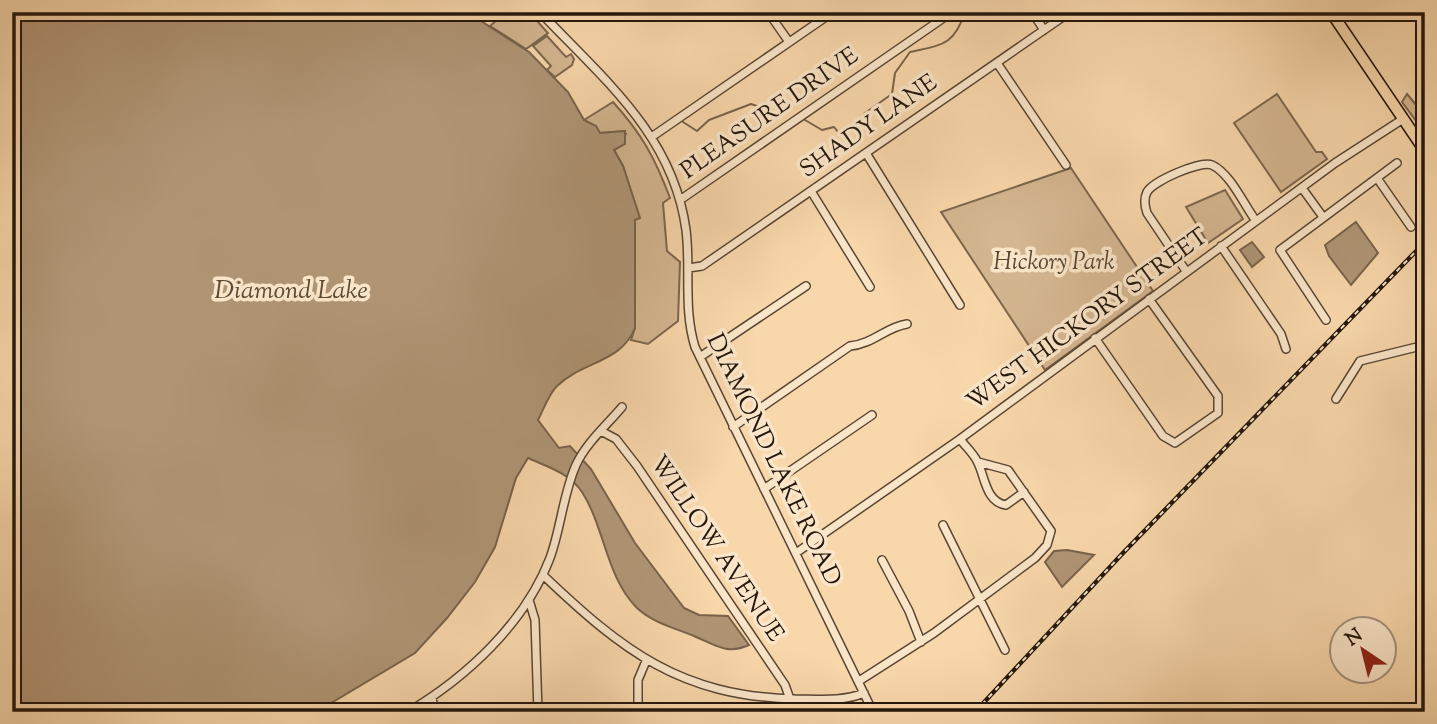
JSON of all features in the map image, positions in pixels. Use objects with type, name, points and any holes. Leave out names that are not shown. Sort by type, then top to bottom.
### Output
[{"type":"main road","points":[[1331,12],[1425,152]]},
{"type":"street","name":"DIAMOND LAKE ROAD","points":[[540,12],[653,136],[670,169],[686,230],[688,319],[700,357],[873,712]]},
{"type":"street","points":[[768,12],[789,42]]},
{"type":"street","points":[[653,136],[833,12]]},
{"type":"street","name":"PLEASURE DRIVE","points":[[680,201],[952,12]]},
{"type":"street","points":[[1032,12],[1044,30]]},
{"type":"street","name":"SHADY LANE","points":[[688,268],[702,266],[1070,12]]},
{"type":"street","points":[[996,62],[1066,165]]},
{"type":"street","name":"WEST HICKORY STREET","points":[[796,553],[960,439],[1186,271],[1402,118]]},
{"type":"street","points":[[866,153],[960,305]]},
{"type":"street","points":[[1326,320],[1280,250],[1397,163]]},
{"type":"street","points":[[1186,271],[1144,206],[1147,192],[1154,185],[1186,170],[1206,164],[1212,165],[1224,176],[1256,221]]},
{"type":"street","points":[[1377,178],[1411,227]]},
{"type":"street","points":[[1302,188],[1323,217]]},
{"type":"street","points":[[811,191],[870,287]]},
{"type":"street","points":[[1221,246],[1282,334],[1286,349]]},
{"type":"street","points":[[700,357],[806,286]]},
{"type":"street","points":[[1096,338],[1163,436],[1175,443],[1183,440],[1217,413],[1218,396],[1149,299]]},
{"type":"street","points":[[733,427],[850,346],[866,345],[895,325],[907,324]]},
{"type":"street","points":[[1336,399],[1360,360],[1425,345]]},
{"type":"street","points":[[408,712],[432,698],[481,657],[529,600],[543,575],[562,520],[569,484],[582,455],[622,407]]},
{"type":"street","points":[[764,488],[872,415]]},
{"type":"street","name":"WILLOW AVENUE","points":[[601,431],[616,439],[637,466],[785,685],[790,699]]},
{"type":"street","points":[[960,439],[978,462],[984,482],[997,502],[1006,505],[1024,492]]},
{"type":"street","points":[[859,681],[921,642],[978,601],[1035,558],[1051,538],[1051,531],[1006,468],[978,462]]},
{"type":"street","points":[[943,524],[1004,650]]},
{"type":"street","points":[[882,560],[909,611],[921,642]]},
{"type":"street","points":[[543,575],[599,628],[646,661],[696,681],[746,696],[835,700],[864,693]]},
{"type":"street","points":[[529,600],[535,620],[538,712]]},
{"type":"street","points":[[638,712],[638,680],[646,661]]},
{"type":"street","points":[[432,698],[435,712]]},
{"type":"green space","points":[[506,12],[529,12],[548,33],[526,49],[490,26]]},
{"type":"green space","points":[[547,36],[566,57],[571,54],[574,59],[572,65],[555,77],[547,70],[551,66],[533,46]]},
{"type":"green space","points":[[1277,94],[1316,152],[1322,152],[1327,159],[1281,192],[1234,123]]},
{"type":"green space","points":[[1407,94],[1422,112],[1425,111],[1425,133],[1402,102]]},
{"type":"green space","points":[[613,102],[640,136],[653,158],[670,198],[663,203],[667,251],[680,262],[678,321],[648,344],[631,340],[635,328],[635,219],[639,218],[623,166],[614,150],[626,134],[624,131],[600,133],[584,120]]},
{"type":"green space","name":"Hickory Park","points":[[1071,168],[1153,291],[1045,370],[941,212]]},
{"type":"green space","points":[[1225,190],[1243,219],[1208,243],[1186,207]]},
{"type":"water","name":"Diamond Lake","points":[[12,12],[467,12],[529,52],[568,92],[584,120],[596,126],[600,133],[625,131],[625,144],[614,150],[623,166],[640,218],[635,220],[635,328],[621,348],[578,371],[557,386],[538,420],[559,448],[570,446],[591,469],[635,543],[684,608],[699,615],[728,616],[749,645],[734,649],[721,648],[657,621],[637,608],[619,582],[590,506],[577,485],[564,475],[528,458],[516,478],[495,547],[475,582],[447,618],[415,653],[316,712],[12,712]]},
{"type":"water","points":[[1356,222],[1378,253],[1351,285],[1329,256],[1325,245]]},
{"type":"water","points":[[1252,242],[1264,257],[1252,267],[1240,250]]},
{"type":"water","points":[[1067,550],[1094,555],[1062,587],[1045,562],[1054,551]]},
{"type":"waterway","points":[[805,120],[822,130],[834,127],[838,132],[847,133],[865,113],[892,94],[895,73],[910,52],[930,48],[951,38],[965,12]]},
{"type":"waterway","points":[[683,122],[697,131],[709,120],[751,104],[769,110]]},
{"type":"railway","points":[[975,712],[1123,553],[1425,242]]}]
